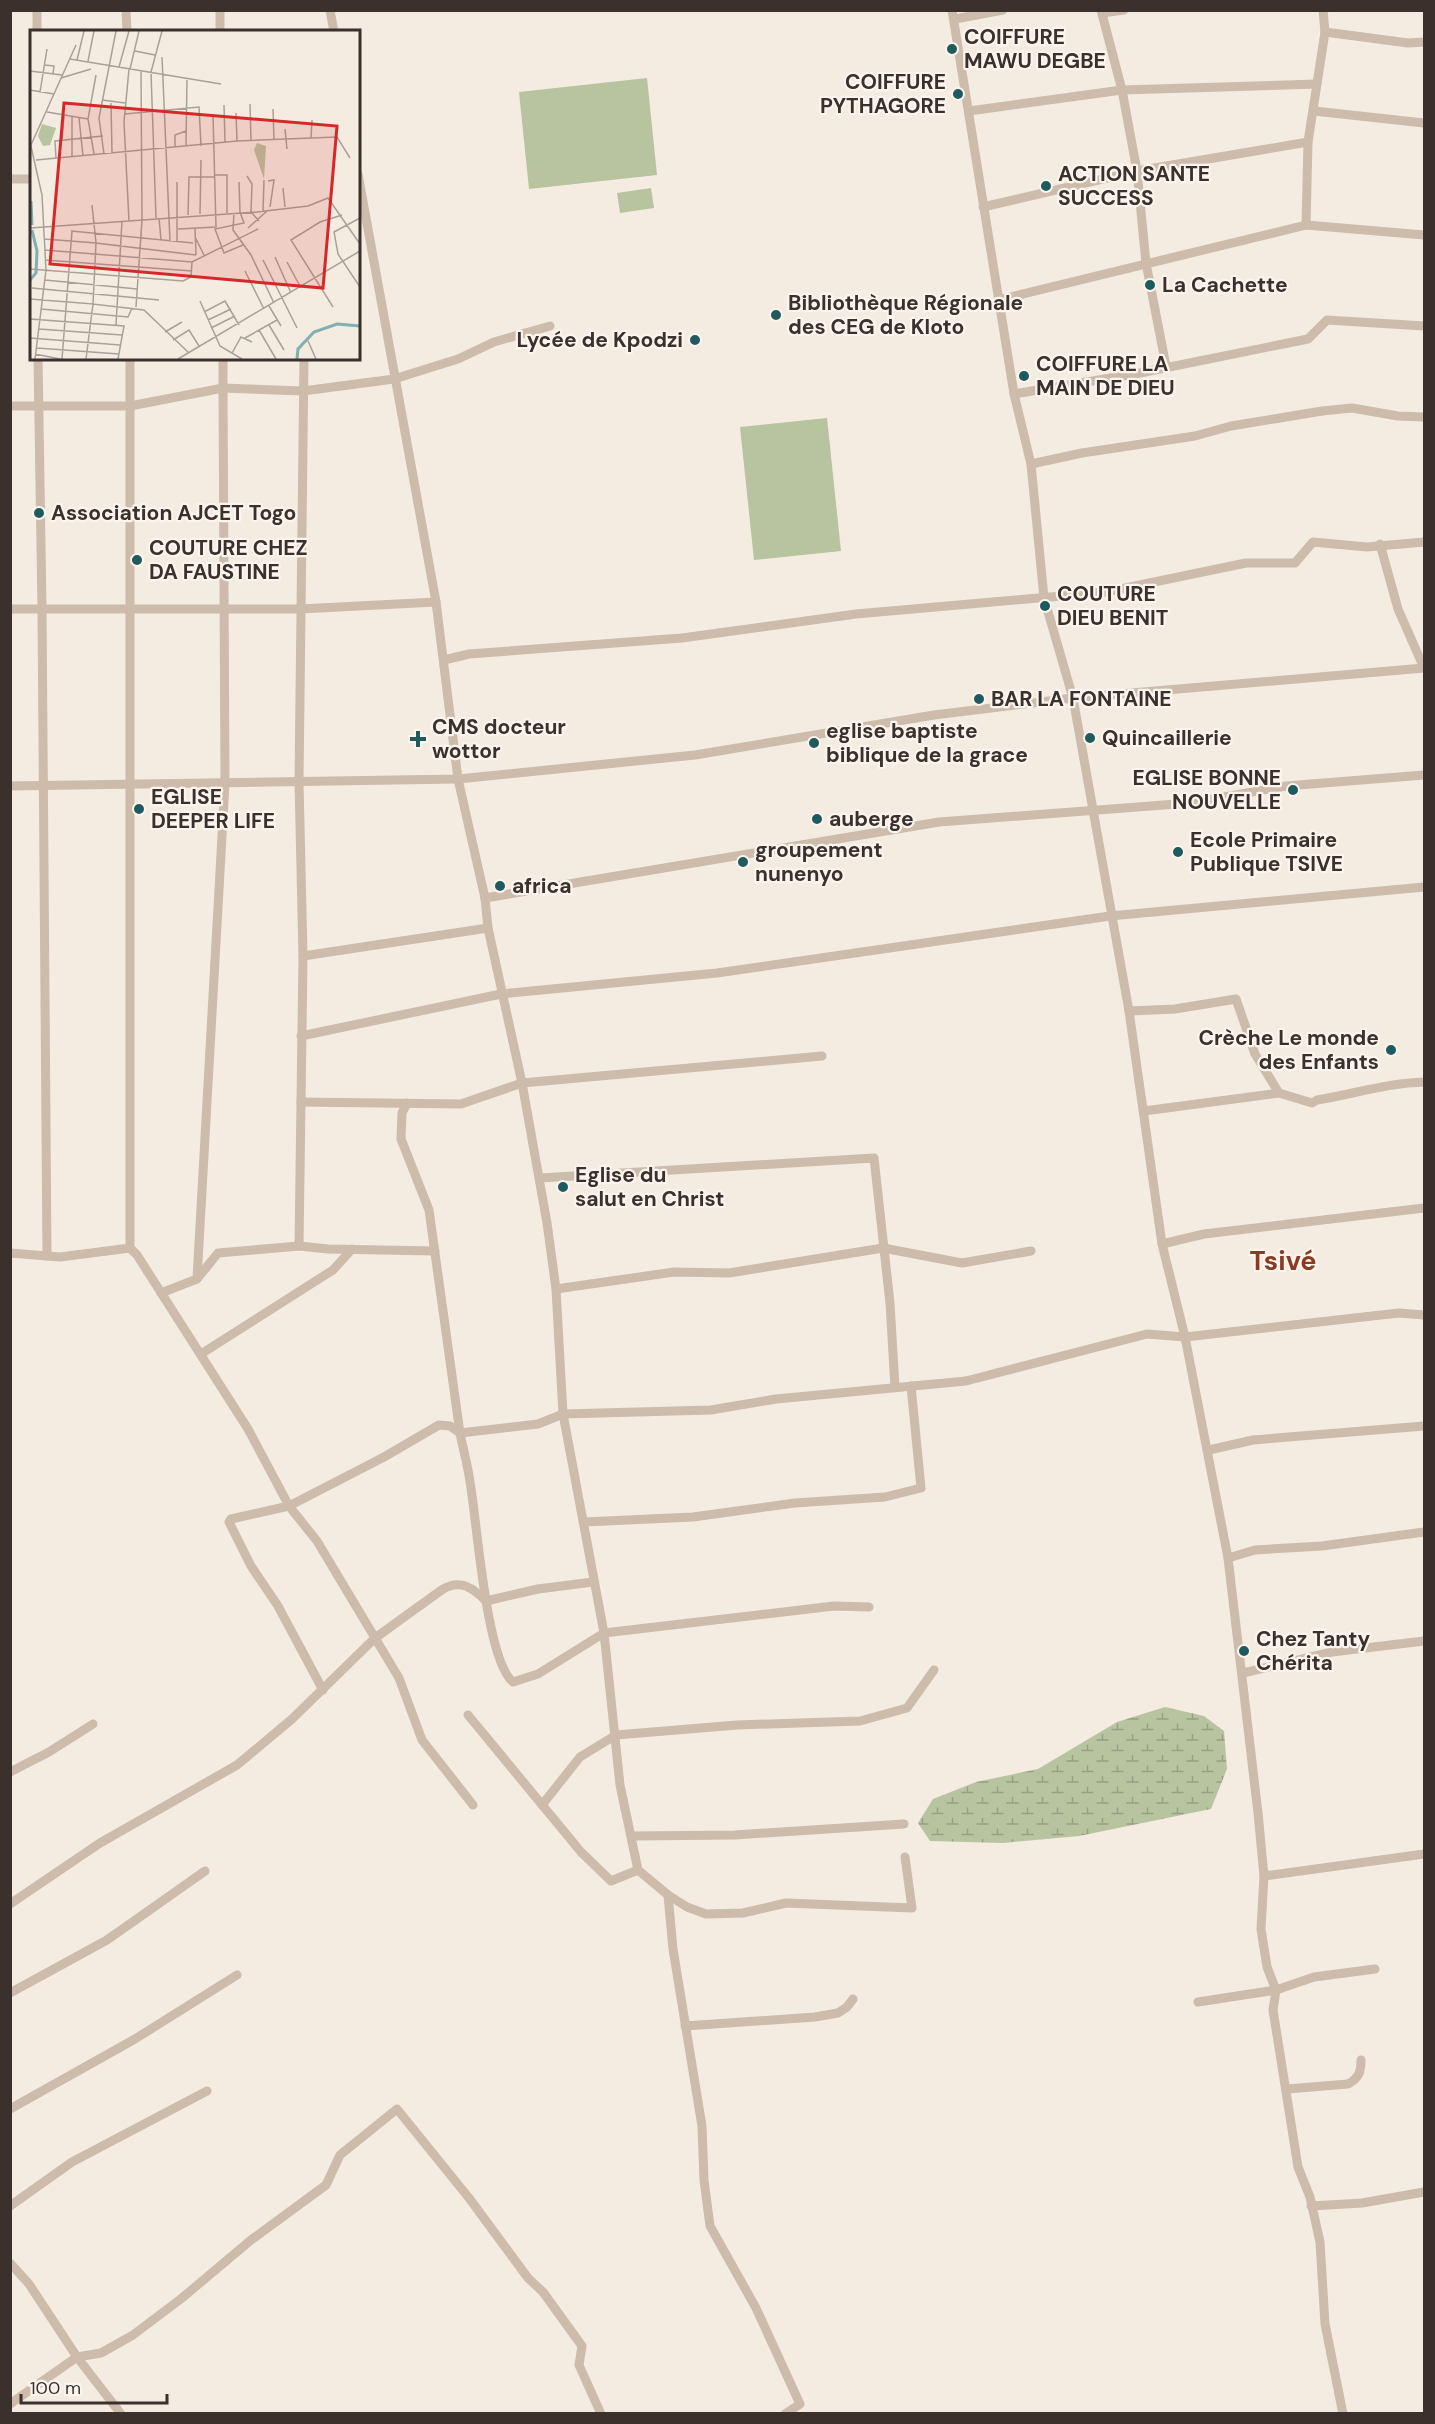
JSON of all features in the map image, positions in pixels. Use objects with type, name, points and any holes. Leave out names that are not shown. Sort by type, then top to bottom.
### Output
[{"type":"street","points":[[37,10],[37,30]]},
{"type":"street","points":[[126,10],[127,30]]},
{"type":"street","points":[[220,10],[220,30]]},
{"type":"street","points":[[330,10],[334,30]]},
{"type":"street","points":[[1004,10],[954,15],[1014,394],[1031,464],[1044,598],[1073,698],[1094,810],[1110,916],[1129,1011],[1162,1244],[1209,1450],[1227,1558],[1243,1673],[1264,1876],[1261,1929],[1267,1967],[1276,1990],[1273,2010],[1298,2167],[1320,2242],[1325,2324],[1343,2414]]},
{"type":"street","points":[[1124,10],[1102,12],[1122,90],[1137,171],[1146,262],[1167,366]]},
{"type":"street","points":[[1306,225],[1308,142],[1325,32],[1323,10]]},
{"type":"street","points":[[1325,32],[1408,43],[1425,42]]},
{"type":"street","points":[[969,111],[1122,90],[1317,84]]},
{"type":"street","points":[[1314,111],[1425,123]]},
{"type":"street","points":[[983,207],[1137,171],[1308,142]]},
{"type":"street","points":[[10,179],[30,179]]},
{"type":"street","points":[[360,185],[436,602],[458,778],[485,898],[488,928],[540,1178],[555,1288],[563,1414],[604,1634],[620,1785],[638,1870],[687,1907],[706,1914],[743,1913],[786,1903],[912,1908],[905,1857]]},
{"type":"street","points":[[998,300],[1146,262],[1306,225],[1425,235]]},
{"type":"street","points":[[1014,394],[1308,339],[1327,320],[1425,326]]},
{"type":"street","points":[[10,406],[130,406],[223,388],[303,391],[394,379],[458,359],[494,342],[550,326]]},
{"type":"street","points":[[38,360],[47,1256]]},
{"type":"street","points":[[130,360],[130,1248],[137,1255],[248,1429],[289,1506],[317,1541],[399,1678],[422,1740],[473,1805]]},
{"type":"street","points":[[197,1279],[225,783],[223,360]]},
{"type":"street","points":[[299,1246],[303,956],[299,782],[304,360]]},
{"type":"street","points":[[1031,464],[1082,453],[1195,436],[1231,426],[1322,411],[1352,408],[1398,416],[1425,417]]},
{"type":"street","points":[[444,660],[469,654],[682,638],[856,614],[1106,592],[1246,563],[1295,563],[1313,542],[1351,547],[1425,542]]},
{"type":"street","points":[[10,786],[458,778],[695,755],[934,715],[1073,698],[1425,668],[1398,609],[1380,544]]},
{"type":"street","points":[[10,609],[224,607],[300,609],[436,602]]},
{"type":"street","points":[[485,898],[939,822],[1190,804],[1286,786],[1425,775]]},
{"type":"street","points":[[301,1036],[501,994],[717,973],[1110,916],[1425,887]]},
{"type":"street","points":[[303,956],[488,928]]},
{"type":"street","points":[[1129,1011],[1175,1009],[1236,999],[1255,1054],[1279,1093]]},
{"type":"street","points":[[301,1102],[406,1103],[433,1106],[461,1104],[522,1083],[822,1056]]},
{"type":"street","points":[[1144,1111],[1279,1093],[1312,1103],[1317,1100],[1360,1093],[1386,1084],[1425,1082]]},
{"type":"street","points":[[406,1103],[402,1113],[401,1139],[429,1210],[486,1601],[499,1656],[507,1678],[513,1682],[538,1674],[604,1634],[834,1606],[868,1607]]},
{"type":"street","points":[[540,1178],[874,1158],[890,1303],[895,1387]]},
{"type":"street","points":[[1162,1244],[1204,1234],[1425,1208]]},
{"type":"street","points":[[161,1293],[197,1279],[218,1253],[299,1246],[435,1251]]},
{"type":"street","points":[[10,1253],[60,1257],[130,1248]]},
{"type":"street","points":[[555,1288],[674,1272],[729,1273],[883,1248],[962,1263],[1031,1251]]},
{"type":"street","points":[[201,1354],[333,1270],[352,1249]]},
{"type":"street","points":[[322,1690],[278,1606],[229,1528],[231,1518],[289,1506],[384,1457],[439,1425],[450,1426],[460,1433],[538,1424],[563,1414],[711,1410],[776,1399],[966,1381],[1147,1334],[1185,1337],[1399,1313],[1425,1315]]},
{"type":"street","points":[[584,1522],[693,1517],[795,1503],[885,1497],[921,1488],[911,1386]]},
{"type":"street","points":[[1209,1450],[1253,1440],[1425,1426]]},
{"type":"street","points":[[1227,1558],[1255,1550],[1322,1546],[1425,1532]]},
{"type":"street","points":[[10,1904],[100,1843],[237,1765],[322,1690],[375,1638],[453,1583],[462,1583],[486,1601],[538,1589],[594,1582]]},
{"type":"street","points":[[1243,1673],[1332,1652],[1425,1641]]},
{"type":"street","points":[[542,1805],[580,1757],[616,1735],[737,1725],[860,1721],[907,1708],[934,1670]]},
{"type":"street","points":[[468,1714],[581,1852],[611,1881],[638,1870]]},
{"type":"street","points":[[10,1772],[49,1752],[93,1724]]},
{"type":"street","points":[[632,1836],[735,1835],[904,1824]]},
{"type":"street","points":[[1264,1876],[1425,1854]]},
{"type":"street","points":[[10,1993],[106,1940],[206,1871]]},
{"type":"street","points":[[668,1894],[685,2025],[702,2126],[704,2180],[710,2226],[756,2308],[800,2404],[785,2414]]},
{"type":"street","points":[[1198,2002],[1276,1990],[1314,1977],[1375,1969]]},
{"type":"street","points":[[10,2109],[135,2039],[237,1975]]},
{"type":"street","points":[[685,2025],[815,2017],[838,2013],[848,2007],[853,1999]]},
{"type":"street","points":[[1287,2089],[1348,2084],[1356,2080],[1361,2071],[1361,2060]]},
{"type":"street","points":[[10,2206],[72,2162],[207,2091]]},
{"type":"street","points":[[10,2404],[77,2357],[101,2353],[133,2334],[182,2298],[251,2240],[326,2185],[340,2156],[397,2109],[469,2198],[528,2278],[543,2292],[582,2346],[579,2365],[601,2414]]},
{"type":"street","points":[[1311,2206],[1362,2203],[1425,2193]]},
{"type":"street","points":[[10,2263],[29,2284],[77,2357],[121,2414]]},
{"type":"green space","points":[[647,78],[657,175],[529,189],[519,92]]},
{"type":"green space","points":[[651,188],[654,208],[620,213],[617,193]]},
{"type":"green space","points":[[827,418],[841,551],[754,560],[740,427]]},
{"type":"green space","points":[[1165,1707],[1204,1716],[1224,1731],[1227,1769],[1211,1809],[1079,1836],[1003,1843],[930,1841],[918,1823],[933,1799],[976,1782],[1038,1769],[1117,1722]]},
{"type":"place","name":"COIFFURE MAWU DEGBE","points":[[952,49]]},
{"type":"place","name":"COIFFURE PYTHAGORE","points":[[958,94]]},
{"type":"place","name":"ACTION SANTE SUCCESS","points":[[1046,186]]},
{"type":"place","name":"La Cachette","points":[[1150,285]]},
{"type":"place","name":"Bibliothèque Régionale des CEG de Kloto","points":[[776,315]]},
{"type":"place","name":"Lycée de Kpodzi","points":[[695,340]]},
{"type":"place","name":"COIFFURE LA MAIN DE DIEU","points":[[1024,376]]},
{"type":"place","name":"Association AJCET Togo","points":[[39,513]]},
{"type":"place","name":"COUTURE CHEZ DA FAUSTINE","points":[[137,560]]},
{"type":"place","name":"COUTURE DIEU BENIT","points":[[1045,606]]},
{"type":"place","name":"BAR LA FONTAINE","points":[[979,699]]},
{"type":"place","name":"Quincaillerie","points":[[1090,738]]},
{"type":"place","name":"CMS docteur wottor","points":[[418,739]]},
{"type":"place","name":"eglise baptiste biblique de la grace","points":[[814,743]]},
{"type":"place","name":"EGLISE BONNE NOUVELLE","points":[[1293,790]]},
{"type":"place","name":"EGLISE DEEPER LIFE","points":[[139,809]]},
{"type":"place","name":"auberge","points":[[817,819]]},
{"type":"place","name":"Ecole Primaire Publique TSIVE","points":[[1178,852]]},
{"type":"place","name":"groupement nunenyo","points":[[743,862]]},
{"type":"place","name":"africa","points":[[500,886]]},
{"type":"place","name":"Crèche Le monde des Enfants","points":[[1391,1050]]},
{"type":"place","name":"Eglise du salut en Christ","points":[[563,1187]]},
{"type":"place","name":"Chez Tanty Chérita","points":[[1244,1651]]},
{"type":"district","name":"Tsivé","points":[[1283,1261]]}]
